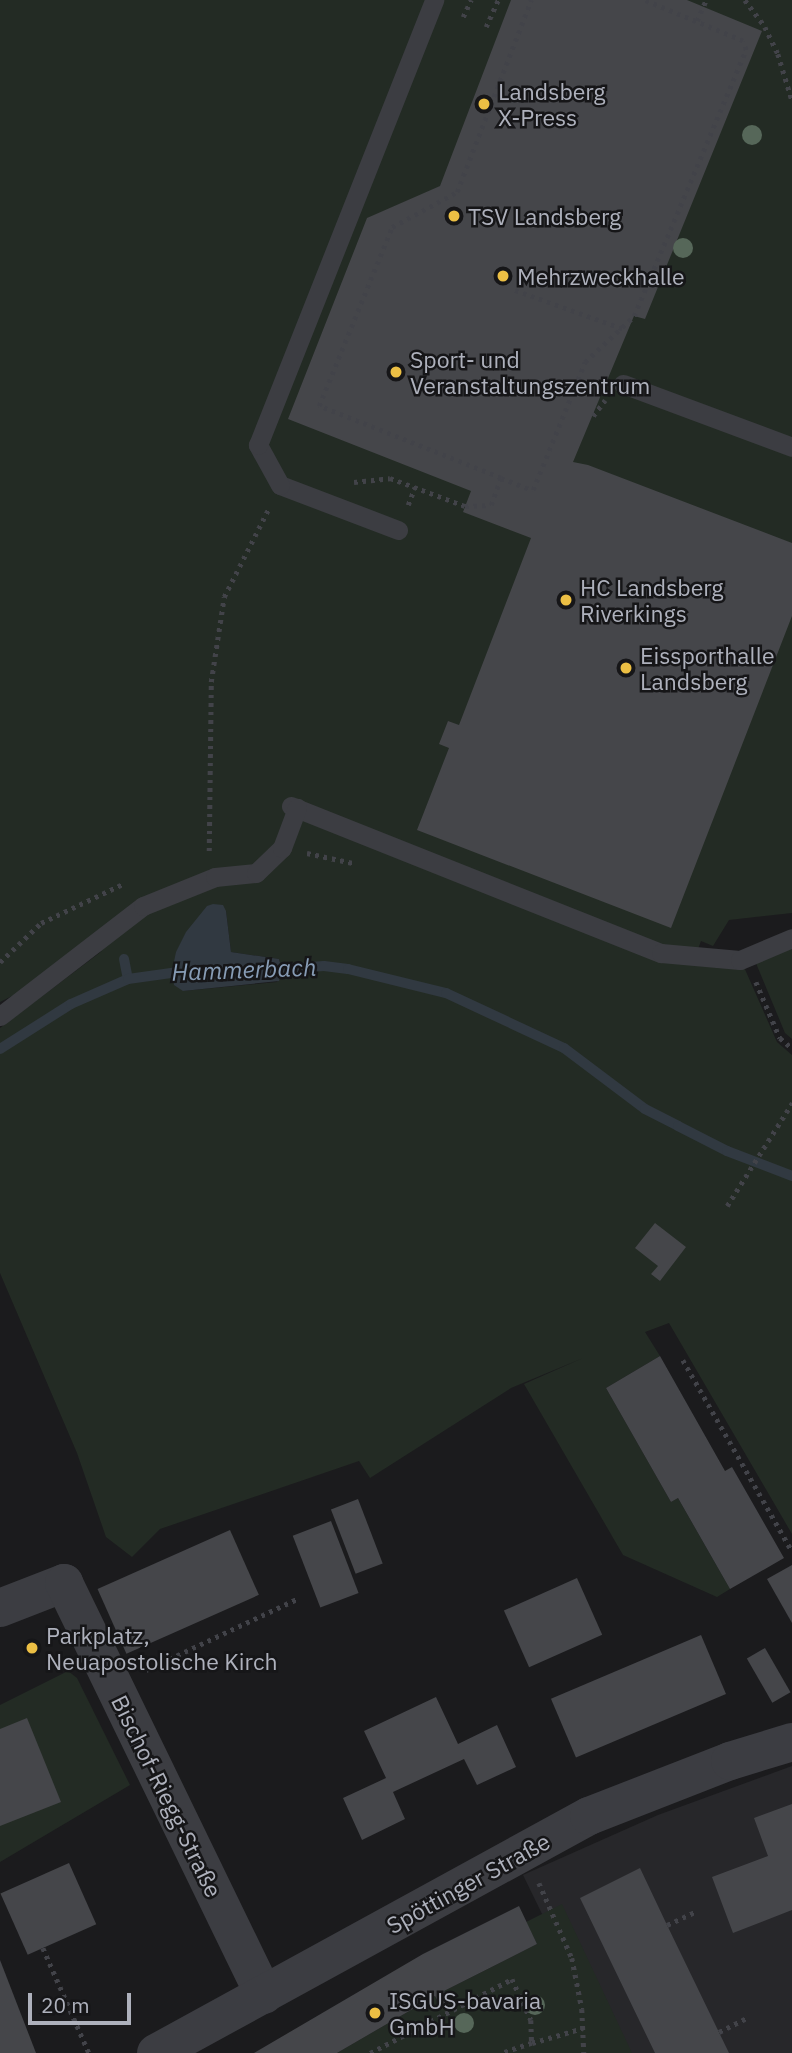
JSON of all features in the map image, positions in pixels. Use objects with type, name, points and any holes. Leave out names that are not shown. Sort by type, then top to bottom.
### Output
[{"type":"street","name":"Bischof-Riegg-Straße","points":[[0,1608],[64,1583],[264,1995]]},
{"type":"street","name":"Spöttinger Straße","points":[[156,2053],[589,1816],[730,1761],[792,1742]]},
{"type":"lane","points":[[398,530],[280,485],[258,445],[435,0]]},
{"type":"lane","points":[[623,384],[792,447]]},
{"type":"lane","points":[[0,1016],[143,906],[215,877],[256,873],[282,848],[294,807],[661,953],[740,960],[792,938]]},
{"type":"path","points":[[463,18],[471,0]]},
{"type":"path","points":[[486,27],[498,0]]},
{"type":"path","points":[[531,0],[457,192],[392,227],[319,406],[533,489],[584,362],[634,316],[746,50],[744,41],[644,0]]},
{"type":"path","points":[[697,22],[705,0]]},
{"type":"path","points":[[745,0],[765,27],[778,54],[792,100]]},
{"type":"path","points":[[515,290],[627,330]]},
{"type":"path","points":[[415,487],[465,506],[491,505],[501,478]]},
{"type":"path","points":[[256,873],[209,863],[211,682],[224,597],[280,485]]},
{"type":"path","points":[[0,962],[41,923],[96,895],[129,882]]},
{"type":"path","points":[[740,960],[754,976],[780,1038],[792,1048]]},
{"type":"path","points":[[727,1206],[761,1148],[792,1103]]},
{"type":"path","points":[[682,1360],[792,1551]]},
{"type":"path","points":[[113,1685],[297,1599]]},
{"type":"path","points":[[535,1873],[572,1958],[583,2028],[584,2053]]},
{"type":"path","points":[[667,1924],[697,1911]]},
{"type":"path","points":[[43,1948],[89,2053]]},
{"type":"path","points":[[370,2053],[512,1979],[531,2020],[532,2043]]},
{"type":"path","points":[[719,2032],[747,2018]]},
{"type":"path","points":[[503,2053],[583,2028]]},
{"type":"shaded area","name":"Sport- und Veranstaltungszentrum","points":[[0,0],[792,0],[792,913],[729,920],[713,946],[701,941],[695,957],[740,958],[777,1042],[792,1055],[792,1534],[669,1323],[645,1332],[660,1356],[606,1388],[671,1502],[678,1498],[730,1589],[717,1597],[623,1555],[524,1384],[583,1358],[511,1388],[370,1478],[359,1461],[160,1529],[132,1557],[106,1537],[77,1453],[0,1273],[0,1028],[102,951],[0,1002]],"holes":[[[226,911],[231,952],[279,959],[282,970],[277,982],[183,991]]]},
{"type":"shaded area","points":[[792,947],[792,1039],[785,1033],[753,956]]},
{"type":"shaded area","points":[[68,1671],[77,1678],[130,1785],[0,1862],[0,1705]]},
{"type":"shaded area","points":[[792,1766],[792,2053],[610,2053],[523,1875],[658,1815]]},
{"type":"shaded area","points":[[562,1904],[632,2053],[337,2053],[435,1996],[441,2008],[451,2003],[444,1991],[537,1944],[526,1922]]},
{"type":"water","name":"Hammerbach","points":[[223,905],[226,911],[231,952],[279,959],[282,970],[279,981],[183,991],[174,985],[172,971],[176,952],[186,932],[207,906]]},
{"type":"building","points":[[511,0],[687,0],[762,31],[645,319],[634,316],[573,462],[588,465],[792,543],[792,616],[671,928],[417,830],[449,748],[439,744],[448,721],[459,725],[531,538],[463,512],[471,491],[288,419],[367,218],[440,186]]},
{"type":"building","points":[[655,1223],[686,1247],[660,1281],[651,1274],[658,1266],[635,1248]]},
{"type":"building","points":[[660,1356],[725,1471],[732,1467],[784,1558],[730,1589],[678,1498],[671,1502],[606,1388]]},
{"type":"building","points":[[358,1499],[383,1563],[356,1574],[331,1509]]},
{"type":"building","points":[[331,1521],[359,1593],[320,1608],[293,1536]]},
{"type":"building","points":[[230,1530],[259,1595],[126,1654],[98,1589]]},
{"type":"building","points":[[792,1565],[792,1623],[767,1579]]},
{"type":"building","points":[[577,1578],[602,1635],[529,1667],[504,1611]]},
{"type":"building","points":[[701,1635],[726,1694],[576,1758],[551,1699]]},
{"type":"building","points":[[765,1648],[791,1692],[772,1703],[747,1658]]},
{"type":"building","points":[[436,1697],[458,1744],[497,1725],[516,1767],[477,1785],[464,1759],[393,1792],[405,1819],[362,1840],[343,1798],[386,1778],[364,1731]]},
{"type":"building","points":[[27,1718],[61,1802],[0,1826],[0,1729]]},
{"type":"building","points":[[792,1804],[792,1910],[733,1933],[712,1877],[768,1856],[754,1818]]},
{"type":"building","points":[[69,1863],[96,1924],[28,1955],[0,1894]]},
{"type":"building","points":[[640,1868],[729,2053],[655,2053],[580,1898]]},
{"type":"building","points":[[519,1906],[537,1944],[444,1991],[451,2003],[441,2008],[435,1996],[337,2053],[254,2053],[423,1954]]},
{"type":"building","points":[[0,1960],[36,2053],[0,2053]]},
{"type":"waterway","points":[[124,959],[128,979]]},
{"type":"waterway","name":"Hammerbach","points":[[271,970],[324,966],[348,969],[446,993],[564,1048],[645,1109],[727,1151],[792,1176]]},
{"type":"waterway","name":"Hammerbach","points":[[0,1049],[71,1004],[128,979],[185,971]]},
{"type":"place","name":"Landsberg X-Press","points":[[484,104]]},
{"type":"place","name":"TSV Landsberg","points":[[454,216]]},
{"type":"place","name":"Mehrzweckhalle","points":[[503,276]]},
{"type":"place","name":"Sport- und Veranstaltungszentrum","points":[[396,372]]},
{"type":"place","name":"HC Landsberg Riverkings","points":[[566,600]]},
{"type":"place","name":"Eissporthalle Landsberg","points":[[626,668]]},
{"type":"place","name":"Parkplatz, Neuapostolische Kirch","points":[[32,1648]]},
{"type":"place","name":"ISGUS-bavaria GmbH","points":[[375,2013]]}]
